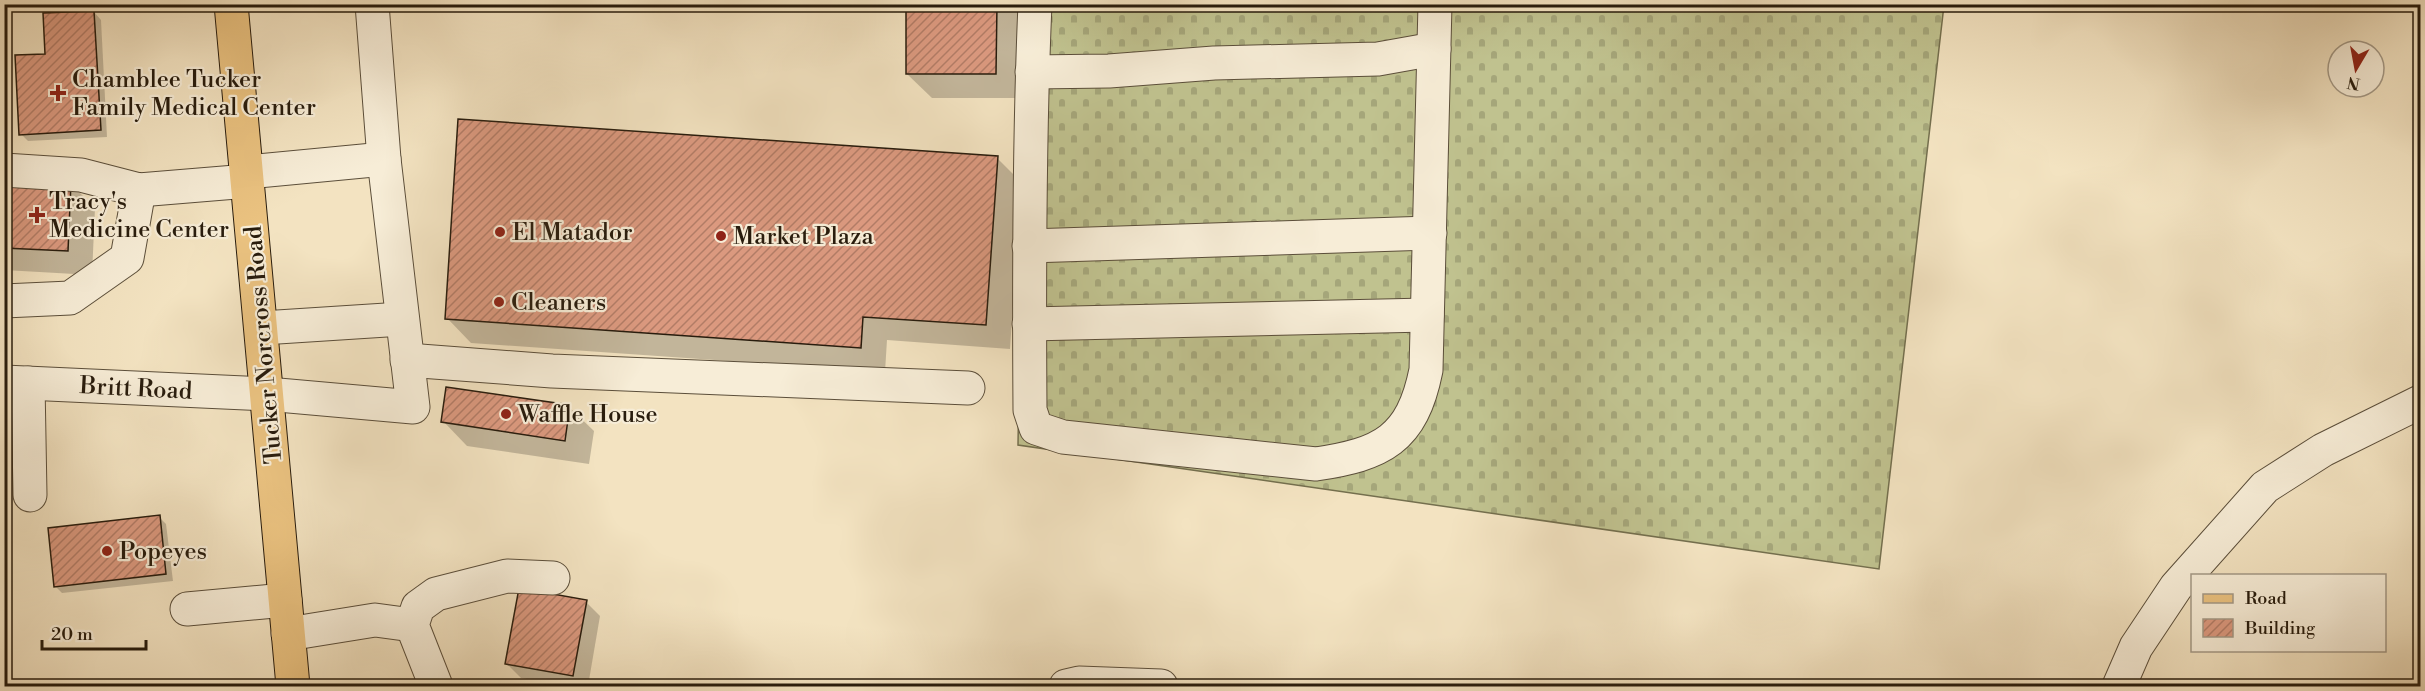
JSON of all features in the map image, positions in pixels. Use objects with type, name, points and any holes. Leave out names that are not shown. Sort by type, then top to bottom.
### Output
[{"type":"main road","name":"Tucker Norcross Road","points":[[231,4],[262,328],[292,687]]},
{"type":"street","points":[[372,4],[384,159],[407,360],[552,371],[968,388]]},
{"type":"street","points":[[1035,4],[1029,324],[1030,410],[1036,428],[1063,437],[1316,464],[1355,458],[1384,446],[1404,428],[1420,400],[1426,370],[1435,4]]},
{"type":"street","points":[[1032,72],[1109,71],[1214,63],[1378,59],[1434,49]]},
{"type":"street","points":[[4,170],[81,175],[139,190],[384,159]]},
{"type":"street","points":[[4,301],[70,298],[127,258],[139,190]]},
{"type":"street","points":[[1029,246],[1430,233]]},
{"type":"street","points":[[1029,324],[1427,315]]},
{"type":"street","points":[[262,328],[402,319]]},
{"type":"street","name":"Britt Road","points":[[16,383],[267,394],[412,407],[407,360]]},
{"type":"street","points":[[16,383],[30,495]]},
{"type":"street","points":[[2119,687],[2136,646],[2175,587],[2265,487],[2323,450],[2421,402]]},
{"type":"street","points":[[436,687],[412,625],[418,607],[436,594],[507,576],[553,578]]},
{"type":"street","points":[[187,609],[285,600]]},
{"type":"street","points":[[288,634],[375,620],[412,625]]},
{"type":"street","points":[[1065,687],[1079,683],[1161,687]]},
{"type":"green space","points":[[1025,5],[1944,5],[1879,569],[1018,445]]},
{"type":"building","points":[[906,4],[997,4],[996,74],[906,74]]},
{"type":"building","name":"Chamblee Tucker Family Medical Center","points":[[94,11],[101,130],[19,135],[15,55],[45,54],[43,13]]},
{"type":"building","name":"Market Plaza","points":[[458,119],[998,156],[986,325],[863,317],[861,348],[445,319]]},
{"type":"building","name":"Tracy's Medicine Center","points":[[4,179],[71,182],[68,251],[4,248]]},
{"type":"building","name":"Waffle House","points":[[446,387],[570,405],[565,441],[441,422]]},
{"type":"building","name":"Popeyes","points":[[160,515],[166,574],[54,587],[48,528]]},
{"type":"building","points":[[519,588],[587,600],[573,676],[505,664]]},
{"type":"place","name":"Chamblee Tucker Family Medical Center","points":[[58,93]]},
{"type":"place","name":"Tracy's Medicine Center","points":[[37,215]]},
{"type":"place","name":"El Matador","points":[[500,232]]},
{"type":"place","name":"Market Plaza","points":[[721,236]]},
{"type":"place","name":"Cleaners","points":[[499,302]]},
{"type":"place","name":"Waffle House","points":[[506,414]]},
{"type":"place","name":"Popeyes","points":[[107,551]]}]
